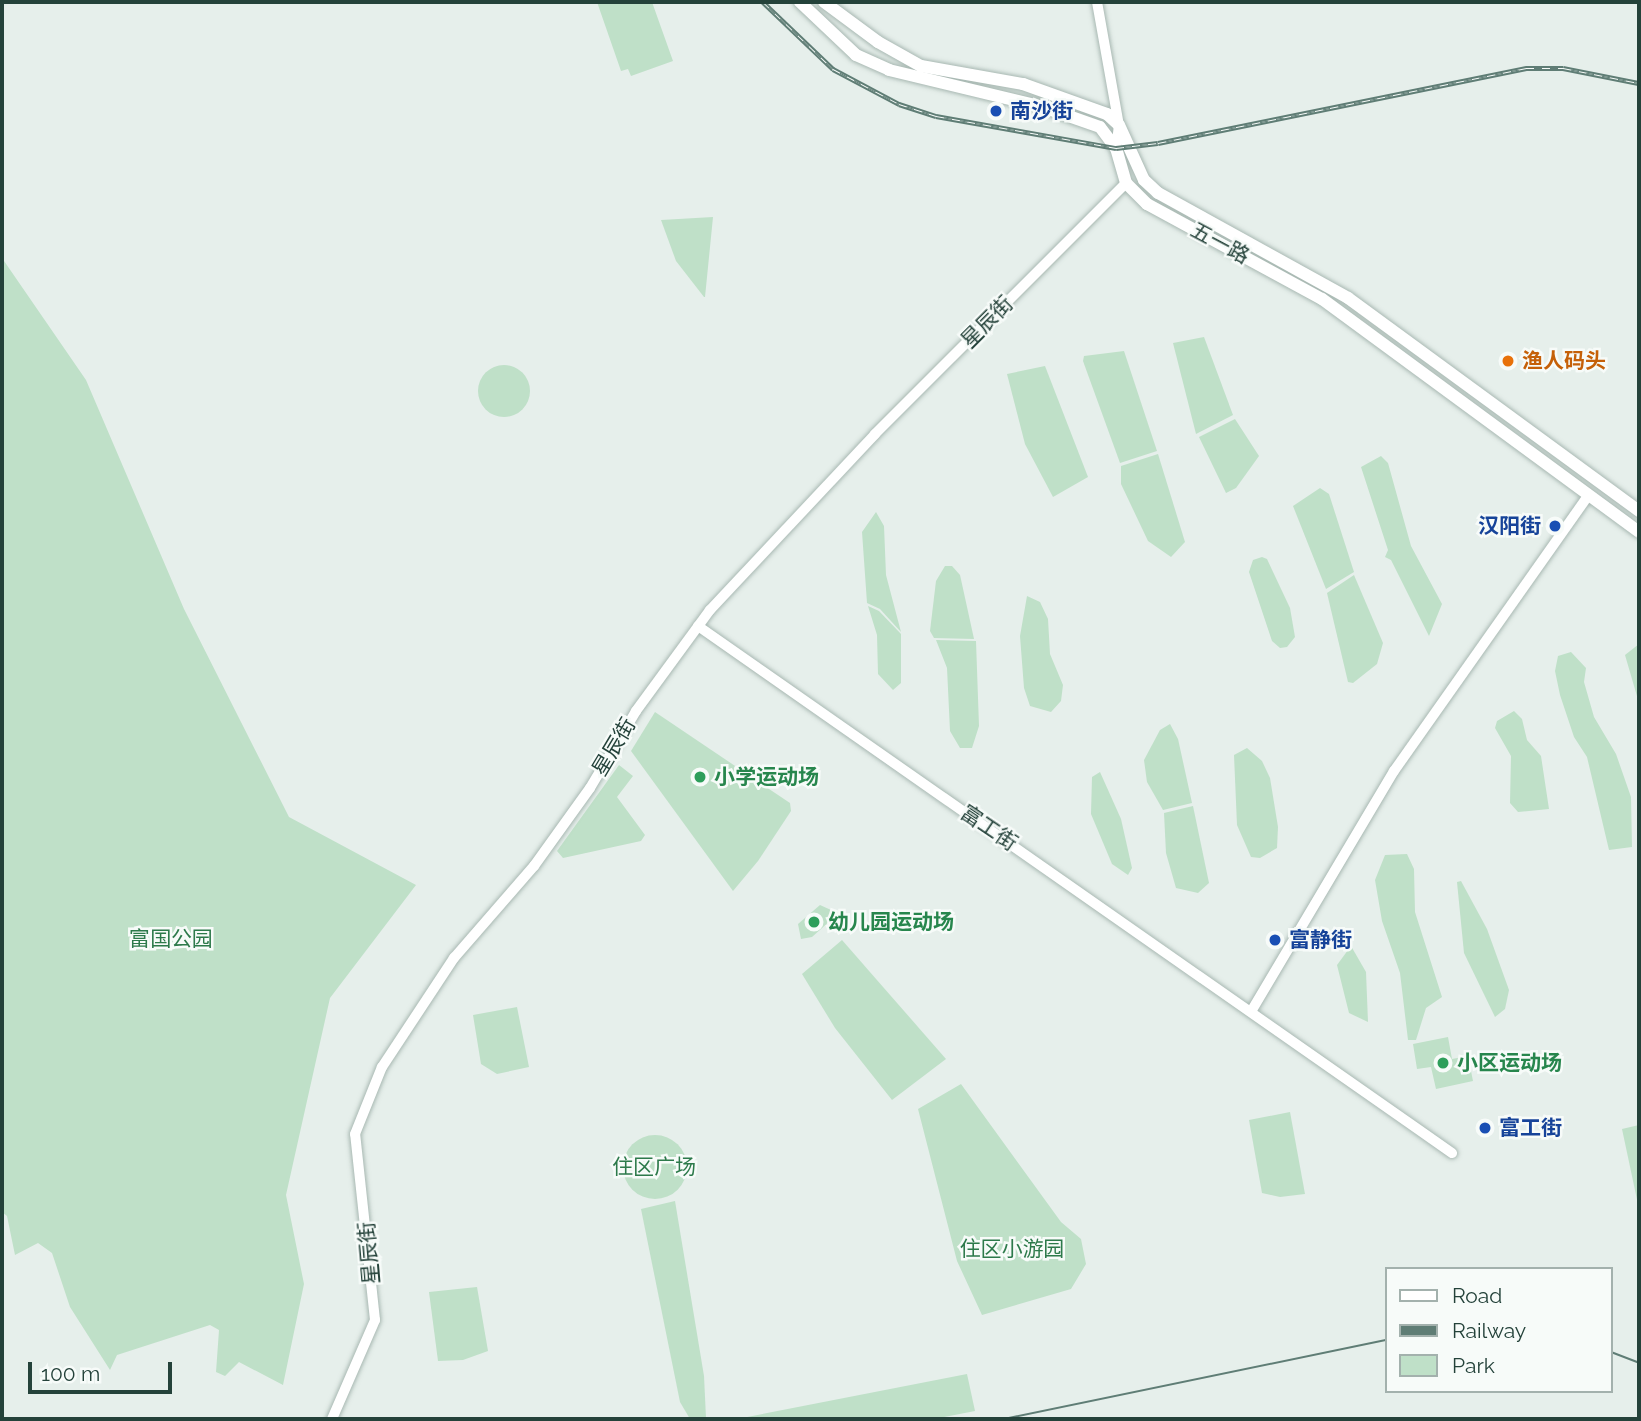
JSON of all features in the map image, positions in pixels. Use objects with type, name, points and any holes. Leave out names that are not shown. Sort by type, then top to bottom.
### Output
[{"type":"main road","points":[[800,2],[856,55],[911,78],[1073,115],[1100,127],[1116,148],[1126,183]]},
{"type":"main road","points":[[824,2],[878,43],[921,66],[1051,92],[1097,109],[1119,125]]},
{"type":"main road","name":"五一路","points":[[1119,125],[1135,164],[1158,193],[1348,298],[1639,511]]},
{"type":"main road","name":"五一路","points":[[1126,183],[1147,204],[1322,299],[1639,531]]},
{"type":"street","points":[[1097,2],[1119,125],[1116,148]]},
{"type":"street","name":"星辰街","points":[[331,1419],[375,1320],[355,1134],[382,1067],[454,958],[542,855],[698,626],[875,434],[1126,183]]},
{"type":"street","points":[[1252,1010],[1394,771],[1589,495]]},
{"type":"street","name":"富工街","points":[[698,626],[1252,1010],[1452,1153]]},
{"type":"green space","points":[[597,2],[652,2],[673,61],[631,76],[628,69],[621,71]]},
{"type":"green space","points":[[713,217],[704,297],[676,261],[661,220]]},
{"type":"green space","name":"富国公园","points":[[2,258],[86,380],[184,609],[289,817],[416,885],[330,998],[286,1195],[304,1284],[283,1385],[239,1362],[225,1376],[216,1372],[219,1330],[210,1325],[117,1355],[110,1370],[70,1307],[52,1253],[38,1243],[15,1255],[7,1216],[2,1212]]},
{"type":"green space","points":[[1204,337],[1233,415],[1196,434],[1173,343]]},
{"type":"green space","points":[[1124,351],[1157,451],[1120,463],[1083,361],[1084,356]]},
{"type":"green space","points":[[504,365],[514,367],[522,373],[528,381],[528,401],[522,409],[514,415],[504,417],[494,415],[486,409],[480,401],[478,391],[480,381],[486,373],[494,367]]},
{"type":"green space","points":[[1045,366],[1088,477],[1053,497],[1025,444],[1007,374]]},
{"type":"green space","points":[[1235,419],[1259,456],[1236,488],[1226,493],[1199,437]]},
{"type":"green space","points":[[1158,454],[1185,542],[1171,557],[1148,541],[1121,484],[1121,466]]},
{"type":"green space","points":[[1381,456],[1388,463],[1411,546],[1442,604],[1429,636],[1391,560],[1385,557],[1388,550],[1361,467]]},
{"type":"green space","points":[[1320,488],[1329,494],[1354,572],[1326,589],[1293,506]]},
{"type":"green space","points":[[876,512],[884,526],[886,575],[901,632],[880,609],[867,603],[862,532]]},
{"type":"green space","points":[[1262,557],[1267,559],[1290,608],[1295,637],[1287,647],[1280,648],[1272,641],[1249,572],[1253,560]]},
{"type":"green space","points":[[945,566],[952,566],[960,575],[974,639],[934,638],[930,631],[936,581]]},
{"type":"green space","points":[[1354,575],[1383,643],[1377,664],[1353,683],[1348,682],[1327,593]]},
{"type":"green space","points":[[1027,596],[1040,602],[1048,619],[1050,654],[1063,685],[1061,701],[1051,712],[1030,706],[1024,688],[1020,636]]},
{"type":"green space","points":[[868,606],[879,611],[901,634],[901,683],[893,690],[878,674],[877,635]]},
{"type":"green space","points":[[936,640],[976,641],[979,726],[972,748],[960,748],[950,731],[947,668]]},
{"type":"green space","points":[[1639,644],[1639,703],[1625,655]]},
{"type":"green space","points":[[1571,652],[1586,668],[1584,682],[1594,717],[1616,754],[1631,797],[1632,847],[1609,850],[1587,757],[1574,737],[1560,695],[1555,671],[1558,656]]},
{"type":"green space","points":[[1514,711],[1522,719],[1527,740],[1541,756],[1549,809],[1518,812],[1510,803],[1511,756],[1495,728],[1497,721]]},
{"type":"green space","name":"小学运动场","points":[[655,712],[790,803],[791,811],[758,861],[733,891],[631,751]]},
{"type":"green space","points":[[1170,724],[1178,739],[1192,803],[1163,810],[1147,782],[1144,760],[1160,730]]},
{"type":"green space","points":[[1247,748],[1262,761],[1270,778],[1278,827],[1277,848],[1260,858],[1251,857],[1237,825],[1234,755]]},
{"type":"green space","points":[[619,765],[633,776],[617,797],[645,835],[641,841],[563,858],[557,851]]},
{"type":"green space","points":[[1100,772],[1121,819],[1132,868],[1128,875],[1112,864],[1091,814],[1092,777]]},
{"type":"green space","points":[[1193,806],[1209,883],[1198,893],[1176,888],[1166,853],[1164,813]]},
{"type":"green space","points":[[1407,854],[1414,869],[1415,912],[1442,997],[1426,1008],[1416,1040],[1408,1040],[1400,973],[1382,921],[1375,880],[1385,855]]},
{"type":"green space","points":[[1461,881],[1487,929],[1509,990],[1505,1009],[1495,1017],[1464,953],[1457,882]]},
{"type":"green space","name":"幼儿园运动场","points":[[820,905],[831,910],[831,920],[812,937],[801,939],[798,924]]},
{"type":"green space","points":[[842,940],[946,1059],[892,1100],[835,1028],[802,974]]},
{"type":"green space","points":[[1351,946],[1366,972],[1368,1022],[1349,1013],[1337,965]]},
{"type":"green space","points":[[517,1007],[529,1067],[497,1074],[481,1064],[473,1015]]},
{"type":"green space","name":"小区运动场","points":[[1448,1037],[1452,1059],[1468,1056],[1473,1081],[1436,1089],[1431,1067],[1417,1069],[1413,1044]]},
{"type":"green space","name":"住区小游园","points":[[961,1084],[1061,1222],[1081,1239],[1086,1264],[1071,1289],[982,1315],[957,1261],[918,1109]]},
{"type":"green space","points":[[1290,1112],[1305,1194],[1280,1197],[1262,1193],[1249,1120]]},
{"type":"green space","points":[[1639,1125],[1639,1209],[1622,1129]]},
{"type":"green space","name":"住区广场","points":[[655,1135],[673,1141],[681,1149],[687,1167],[681,1185],[673,1193],[655,1199],[637,1193],[629,1185],[623,1167],[629,1149],[637,1141]]},
{"type":"green space","points":[[675,1201],[704,1376],[706,1418],[690,1419],[680,1402],[641,1209]]},
{"type":"green space","points":[[477,1287],[488,1351],[463,1360],[438,1361],[429,1292]]},
{"type":"green space","points":[[967,1374],[975,1411],[934,1419],[737,1419]]},
{"type":"tram line","points":[[1004,1419],[1386,1340]]},
{"type":"tram line","points":[[1613,1353],[1639,1363]]},
{"type":"railway","points":[[763,2],[833,69],[899,104],[936,116],[1116,148],[1158,143],[1526,68],[1563,68],[1639,83]]},
{"type":"place","name":"南沙街","points":[[996,111]]},
{"type":"place","name":"渔人码头","points":[[1508,361]]},
{"type":"place","name":"汉阳街","points":[[1555,526]]},
{"type":"place","name":"小学运动场","points":[[700,777]]},
{"type":"place","name":"幼儿园运动场","points":[[814,922]]},
{"type":"place","name":"富静街","points":[[1275,940]]},
{"type":"place","name":"小区运动场","points":[[1443,1063]]},
{"type":"place","name":"富工街","points":[[1485,1128]]}]
